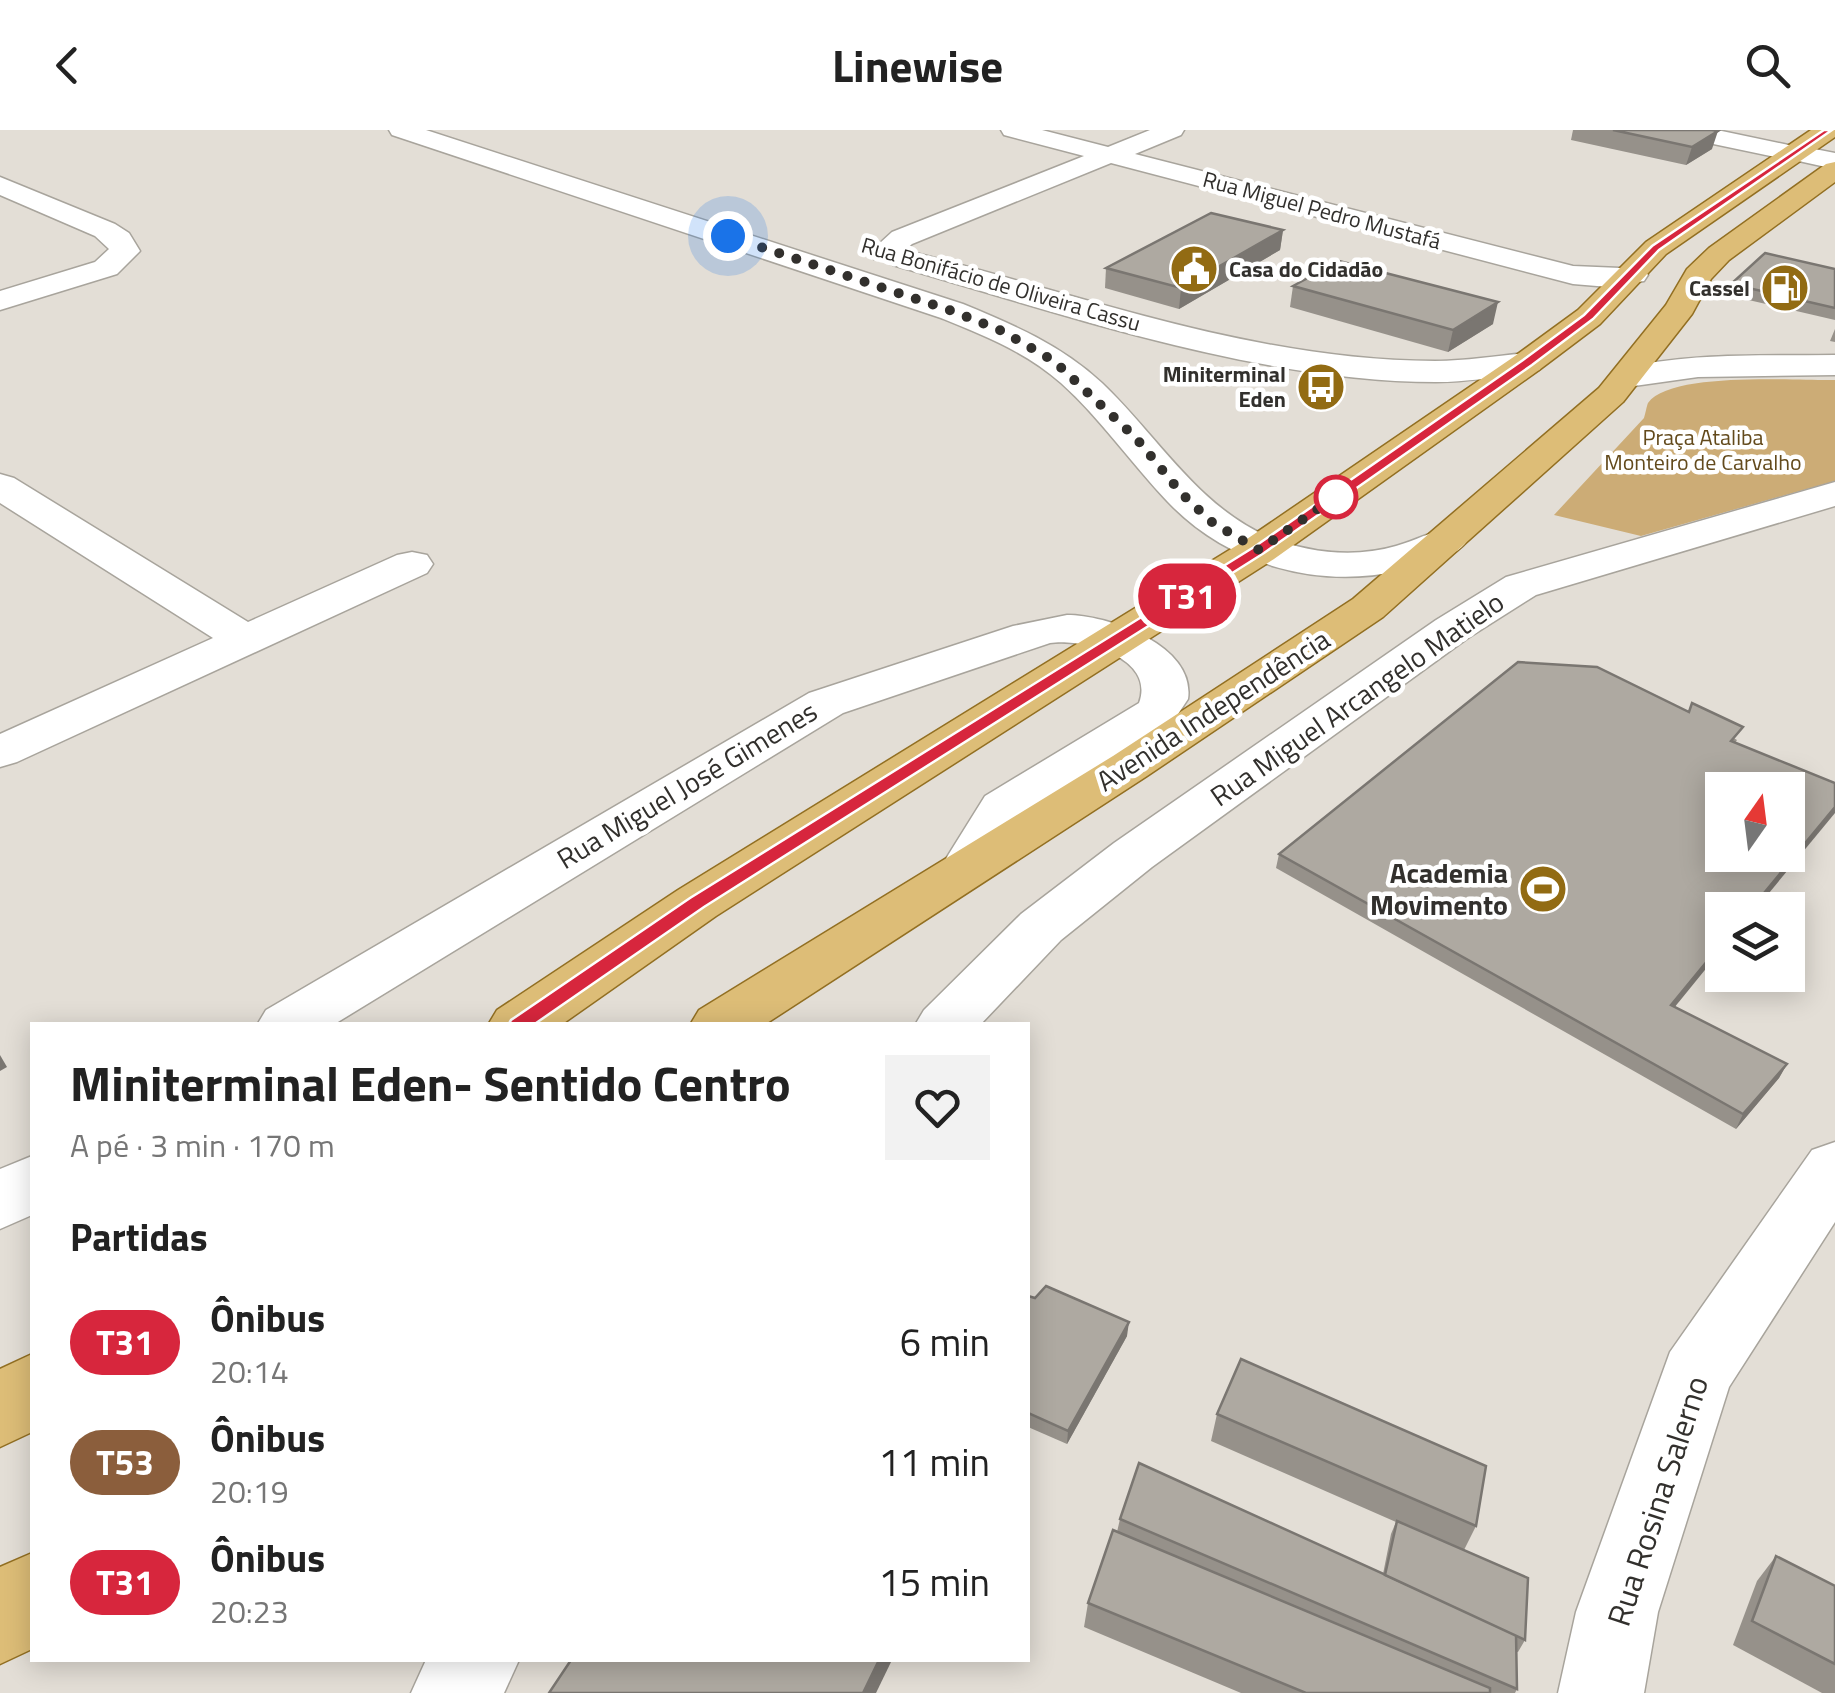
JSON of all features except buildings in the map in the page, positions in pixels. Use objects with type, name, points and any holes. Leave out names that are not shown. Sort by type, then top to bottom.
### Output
[{"type":"main road","points":[[522,1022],[697,903],[1259,550],[1528,363],[1588,317],[1656,248],[1828,130]]},
{"type":"main road","name":"Avenida Independência","points":[[725,1022],[1130,766],[1368,608],[1447,542],[1627,377],[1681,308],[1698,275],[1719,254],[1835,170]]},
{"type":"main road","points":[[0,1413],[30,1390]]},
{"type":"main road","points":[[0,1623],[30,1595]]},
{"type":"street","name":"Rua Bonifácio de Oliveira Cassu","points":[[401,130],[888,272],[1276,353],[1422,371],[1528,363]]},
{"type":"street","points":[[488,130],[618,170]]},
{"type":"street","name":"Rua Miguel Pedro Mustafá","points":[[1013,130],[1573,275],[1633,275]]},
{"type":"street","points":[[888,272],[902,238],[1172,130]]},
{"type":"street","points":[[1680,130],[1835,161]]},
{"type":"street","points":[[0,184],[104,230],[119,239],[126,252],[106,268],[0,302]]},
{"type":"street","name":"Rua Bonifácio de Oliveira Cassu","points":[[850,242],[888,272],[1054,361],[1136,438],[1182,494],[1213,523],[1259,550]]},
{"type":"street","points":[[1627,377],[1698,366],[1835,365]]},
{"type":"street","points":[[0,486],[246,640]]},
{"type":"street","name":"Rua Miguel Arcangelo Matielo","points":[[948,1022],[1041,927],[1134,855],[1452,629],[1521,586],[1835,494]]},
{"type":"street","name":"Avenida Independência","points":[[1259,550],[1355,566],[1398,559],[1447,542]]},
{"type":"street","points":[[0,752],[412,564]]},
{"type":"street","name":"Rua Miguel José Gimenes","points":[[292,1022],[826,703],[918,669],[1042,632],[1074,628],[1117,640]]},
{"type":"street","name":"Avenida Independência","points":[[969,865],[1003,807],[1153,716],[1166,703],[1167,690],[1158,670],[1117,640]]},
{"type":"street","name":"Rua Rosina Salerno","points":[[1601,1693],[1617,1612],[1696,1375],[1835,1168]]},
{"type":"street","points":[[0,1202],[30,1183]]},
{"type":"street","points":[[0,1636],[30,1603]]},
{"type":"street","points":[[454,1693],[476,1662]]},
{"type":"green space","name":"Praça Ataliba Monteiro de Carvalho","points":[[1835,380],[1835,481],[1641,536],[1554,515],[1644,418],[1648,403],[1661,393],[1707,382]]},
{"type":"bus line","name":"T31","points":[[522,1022],[697,903],[1259,550],[1528,363],[1588,317],[1656,248],[1828,130]]},
{"type":"place","name":"Casa do Cidadão","points":[[1194,269]]},
{"type":"place","name":"Cassel","points":[[1785,288]]},
{"type":"place","name":"Miniterminal Eden","points":[[1321,387]]},
{"type":"place","name":"Academia Movimento","points":[[1543,889]]},
{"type":"route","points":[[728,236],[952,311],[1002,331],[1054,361],[1136,438],[1182,494],[1213,523],[1259,550],[1348,488],[1336,497]]}]
